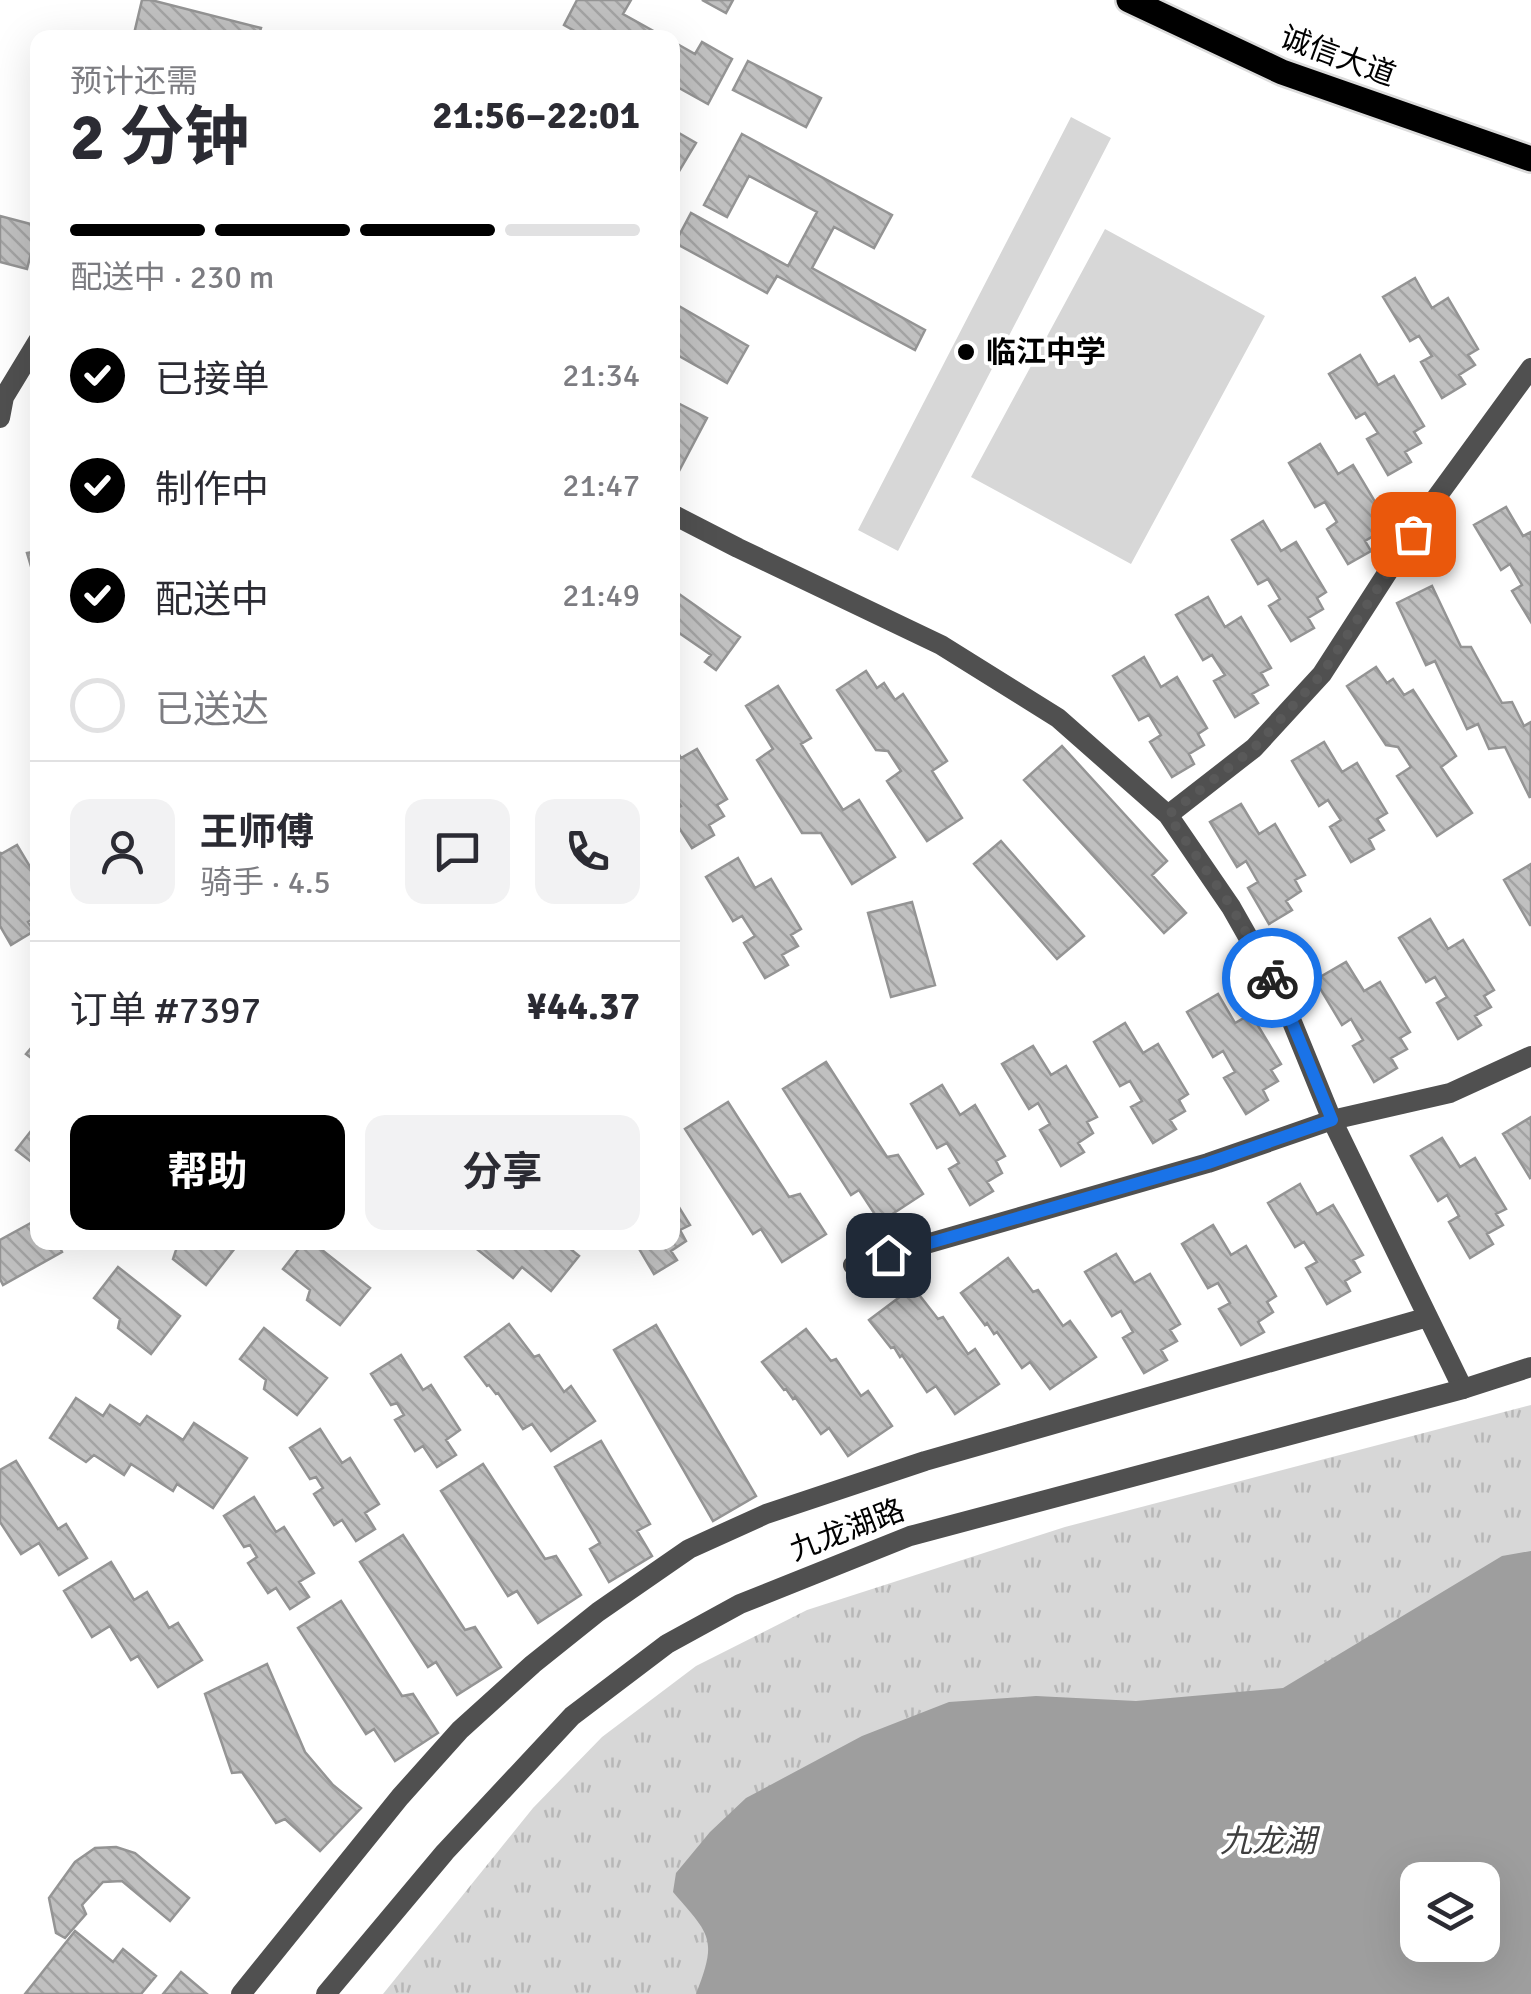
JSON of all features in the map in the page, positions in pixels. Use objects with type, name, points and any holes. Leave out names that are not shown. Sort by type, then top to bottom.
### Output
[{"type":"main road","name":"诚信大道","points":[[1129,0],[1282,72],[1531,158]]},
{"type":"street","points":[[0,418],[4,397],[30,354]]},
{"type":"street","points":[[1168,815],[1254,748],[1322,674],[1432,505],[1531,368]]},
{"type":"street","points":[[680,518],[941,645],[1058,718],[1168,815],[1231,906],[1281,995],[1332,1120],[1463,1388]]},
{"type":"street","points":[[853,1266],[1208,1163],[1332,1120],[1450,1093],[1531,1056]]},
{"type":"street","points":[[241,1994],[400,1797],[460,1730],[598,1612],[689,1549],[766,1514],[925,1460],[1428,1317]]},
{"type":"street","name":"九龙湖路","points":[[326,1994],[445,1852],[572,1716],[667,1644],[740,1604],[910,1536],[1531,1367]]},
{"type":"green space","points":[[1071,117],[1111,138],[898,551],[858,530]]},
{"type":"green space","points":[[1105,229],[1265,316],[1131,564],[971,477]]},
{"type":"green space","points":[[1531,1405],[1531,1994],[383,1994],[533,1808],[602,1737],[696,1666],[807,1610],[1065,1527]]},
{"type":"water","name":"九龙湖","points":[[1531,1551],[1531,1994],[696,1994],[707,1960],[707,1938],[673,1892],[676,1873],[710,1832],[746,1798],[862,1736],[949,1702],[1036,1696],[1136,1701],[1283,1688],[1502,1556]]},
{"type":"building","points":[[142,0],[261,28],[260,30],[135,30]]},
{"type":"building","points":[[577,0],[631,0],[623,14],[652,30],[573,30],[564,25]]},
{"type":"building","points":[[702,0],[733,0],[726,13]]},
{"type":"building","points":[[702,42],[732,59],[708,104],[680,88],[680,46],[695,54]]},
{"type":"building","points":[[748,61],[821,98],[806,127],[733,90]]},
{"type":"building","points":[[680,134],[696,143],[680,170]]},
{"type":"building","points":[[742,134],[892,215],[874,248],[834,227],[812,268],[925,330],[915,350],[777,276],[767,293],[680,246],[680,234],[691,213],[788,266],[817,212],[749,176],[727,217],[704,205]]},
{"type":"building","points":[[0,216],[30,224],[27,269],[0,262]]},
{"type":"building","points":[[1415,278],[1432,308],[1448,298],[1478,349],[1468,355],[1475,365],[1459,375],[1465,384],[1442,398],[1421,362],[1432,356],[1419,336],[1410,341],[1383,297]]},
{"type":"building","points":[[680,307],[748,346],[727,383],[680,357]]},
{"type":"building","points":[[1360,355],[1378,385],[1394,376],[1424,426],[1414,432],[1421,443],[1405,452],[1411,462],[1388,475],[1367,439],[1378,433],[1365,413],[1356,418],[1329,374]]},
{"type":"building","points":[[680,404],[707,418],[680,469]]},
{"type":"building","points":[[1320,444],[1338,474],[1353,465],[1383,515],[1374,521],[1380,532],[1365,541],[1371,551],[1348,564],[1327,529],[1337,522],[1325,502],[1315,507],[1289,463]]},
{"type":"building","points":[[1506,507],[1523,536],[1531,532],[1531,622],[1512,591],[1522,585],[1510,564],[1501,570],[1474,525]]},
{"type":"building","points":[[1263,521],[1281,551],[1296,542],[1326,592],[1317,598],[1323,609],[1308,618],[1314,628],[1291,641],[1269,606],[1280,599],[1268,579],[1258,584],[1232,540]]},
{"type":"building","points":[[1432,586],[1461,647],[1471,647],[1502,703],[1512,702],[1524,726],[1531,722],[1530,798],[1505,747],[1489,749],[1478,724],[1467,729],[1435,661],[1426,665],[1397,603]]},
{"type":"building","points":[[680,595],[740,637],[716,670],[705,662],[711,655],[680,634]]},
{"type":"building","points":[[1208,597],[1225,627],[1241,617],[1271,668],[1261,673],[1268,685],[1252,694],[1258,703],[1235,717],[1214,681],[1225,675],[1212,655],[1203,660],[1176,615]]},
{"type":"building","points":[[1144,657],[1161,687],[1177,677],[1207,728],[1198,734],[1204,745],[1189,754],[1194,764],[1172,777],[1150,742],[1161,735],[1149,715],[1139,720],[1113,676]]},
{"type":"building","points":[[1376,667],[1387,683],[1393,679],[1404,695],[1413,690],[1456,756],[1441,767],[1472,813],[1437,836],[1397,776],[1411,767],[1398,747],[1386,745],[1347,686]]},
{"type":"building","points":[[866,671],[877,688],[884,683],[895,700],[903,694],[947,761],[932,771],[962,818],[927,841],[887,781],[901,771],[888,751],[876,750],[837,690]]},
{"type":"building","points":[[778,686],[811,738],[801,744],[843,810],[859,800],[895,857],[852,884],[821,833],[802,833],[757,760],[773,749],[746,706]]},
{"type":"building","points":[[1324,742],[1342,772],[1357,763],[1387,813],[1377,819],[1384,830],[1369,839],[1374,849],[1351,862],[1330,827],[1341,820],[1328,800],[1319,806],[1292,761]]},
{"type":"building","points":[[1062,746],[1167,861],[1152,875],[1186,913],[1164,933],[1024,780]]},
{"type":"building","points":[[697,749],[727,799],[717,805],[724,816],[709,825],[714,835],[692,848],[680,829],[680,756]]},
{"type":"building","points":[[1241,804],[1259,834],[1275,824],[1305,875],[1295,880],[1301,891],[1286,901],[1292,910],[1269,924],[1248,888],[1258,882],[1246,861],[1237,867],[1210,822]]},
{"type":"building","points":[[1001,841],[1084,936],[1057,959],[974,864]]},
{"type":"building","points":[[17,845],[30,867],[30,933],[11,945],[0,926],[1,854]]},
{"type":"building","points":[[738,858],[755,888],[771,879],[801,929],[791,935],[798,946],[782,955],[788,965],[765,978],[744,943],[755,936],[742,916],[733,921],[706,877]]},
{"type":"building","points":[[1531,864],[1531,925],[1530,925],[1504,880]]},
{"type":"building","points":[[912,902],[935,985],[891,997],[868,913]]},
{"type":"building","points":[[1430,919],[1448,949],[1463,940],[1494,990],[1484,996],[1491,1007],[1475,1016],[1481,1025],[1458,1039],[1437,1003],[1447,997],[1435,977],[1426,982],[1399,938]]},
{"type":"building","points":[[1346,962],[1364,991],[1380,982],[1410,1032],[1400,1038],[1407,1049],[1391,1058],[1397,1068],[1374,1082],[1353,1046],[1363,1040],[1351,1019],[1342,1025],[1315,980]]},
{"type":"building","points":[[1218,994],[1235,1023],[1251,1014],[1281,1064],[1271,1070],[1278,1081],[1263,1090],[1268,1100],[1246,1114],[1224,1078],[1235,1072],[1223,1051],[1213,1057],[1187,1012]]},
{"type":"building","points":[[1125,1023],[1143,1053],[1158,1044],[1188,1094],[1179,1100],[1185,1111],[1170,1120],[1176,1129],[1153,1143],[1131,1107],[1142,1101],[1130,1081],[1120,1086],[1094,1042]]},
{"type":"building","points":[[1033,1046],[1051,1075],[1066,1066],[1097,1117],[1087,1122],[1093,1133],[1078,1143],[1084,1152],[1061,1166],[1040,1130],[1050,1124],[1038,1103],[1029,1109],[1002,1064]]},
{"type":"building","points":[[826,1062],[887,1157],[898,1155],[923,1194],[880,1222],[859,1190],[851,1195],[783,1089]]},
{"type":"building","points":[[942,1085],[960,1115],[975,1105],[1005,1156],[996,1161],[1002,1173],[987,1182],[993,1191],[970,1205],[949,1169],[959,1163],[947,1143],[937,1148],[911,1104]]},
{"type":"building","points":[[728,1102],[789,1197],[800,1194],[826,1234],[782,1262],[761,1229],[753,1234],[685,1129]]},
{"type":"building","points":[[1531,1117],[1531,1177],[1530,1178],[1503,1134]]},
{"type":"building","points":[[30,1132],[30,1161],[16,1150]]},
{"type":"building","points":[[1442,1138],[1460,1167],[1475,1158],[1506,1209],[1496,1214],[1503,1225],[1487,1234],[1493,1244],[1470,1258],[1449,1222],[1459,1216],[1447,1195],[1438,1201],[1411,1156]]},
{"type":"building","points":[[1300,1184],[1317,1214],[1333,1205],[1363,1255],[1353,1260],[1360,1272],[1345,1281],[1350,1291],[1327,1304],[1306,1268],[1317,1262],[1304,1242],[1295,1247],[1268,1203]]},
{"type":"building","points":[[680,1209],[690,1225],[680,1230]]},
{"type":"building","points":[[30,1223],[30,1250],[62,1252],[3,1285],[0,1240]]},
{"type":"building","points":[[1213,1225],[1231,1255],[1246,1246],[1276,1296],[1267,1302],[1273,1312],[1258,1322],[1264,1332],[1241,1345],[1219,1309],[1230,1303],[1218,1283],[1208,1288],[1182,1244]]},
{"type":"building","points":[[176,1250],[233,1250],[206,1285],[173,1259]]},
{"type":"building","points":[[298,1250],[322,1250],[370,1288],[340,1325],[307,1300],[310,1290],[283,1269]]},
{"type":"building","points":[[478,1250],[572,1250],[579,1256],[551,1291],[522,1267],[513,1278]]},
{"type":"building","points":[[640,1250],[672,1250],[677,1260],[654,1274]]},
{"type":"building","points":[[1116,1254],[1134,1283],[1150,1274],[1180,1324],[1170,1330],[1177,1341],[1161,1350],[1167,1360],[1144,1373],[1123,1338],[1133,1332],[1121,1311],[1112,1316],[1085,1272]]},
{"type":"building","points":[[1008,1258],[1033,1292],[1038,1290],[1063,1326],[1070,1321],[1096,1357],[1050,1389],[1030,1362],[1022,1368],[997,1332],[994,1334],[985,1325],[961,1293]]},
{"type":"building","points":[[118,1267],[180,1316],[151,1354],[118,1328],[120,1319],[94,1298]]},
{"type":"building","points":[[913,1287],[938,1319],[943,1317],[968,1354],[975,1349],[999,1384],[955,1414],[936,1386],[927,1392],[902,1355],[891,1348],[869,1320]]},
{"type":"building","points":[[509,1324],[534,1357],[539,1355],[564,1392],[571,1386],[595,1421],[551,1451],[532,1424],[523,1429],[498,1393],[487,1386],[465,1357]]},
{"type":"building","points":[[656,1325],[756,1496],[713,1521],[614,1350]]},
{"type":"building","points":[[264,1328],[327,1378],[297,1415],[264,1389],[266,1380],[240,1359]]},
{"type":"building","points":[[806,1329],[831,1361],[836,1359],[861,1396],[868,1391],[892,1426],[848,1456],[829,1428],[821,1434],[795,1397],[784,1390],[762,1362]]},
{"type":"building","points":[[401,1355],[423,1390],[431,1385],[460,1430],[446,1440],[456,1455],[437,1467],[423,1446],[415,1451],[395,1420],[404,1415],[397,1403],[391,1405],[371,1374]]},
{"type":"building","points":[[76,1398],[103,1416],[110,1405],[140,1425],[147,1416],[183,1440],[194,1423],[247,1458],[213,1508],[177,1484],[173,1491],[131,1464],[124,1475],[94,1455],[86,1462],[50,1438]]},
{"type":"building","points":[[320,1429],[342,1463],[350,1458],[379,1504],[365,1513],[375,1529],[356,1541],[342,1520],[334,1525],[314,1494],[323,1488],[316,1477],[310,1479],[290,1448]]},
{"type":"building","points":[[601,1441],[650,1524],[637,1531],[652,1556],[609,1582],[590,1549],[600,1543],[555,1467]]},
{"type":"building","points":[[16,1461],[58,1529],[66,1524],[87,1558],[59,1575],[39,1543],[21,1554],[0,1522],[0,1470]]},
{"type":"building","points":[[483,1464],[545,1559],[556,1556],[581,1595],[538,1623],[517,1591],[508,1596],[441,1491]]},
{"type":"building","points":[[254,1497],[276,1532],[284,1527],[314,1573],[299,1582],[309,1597],[290,1609],[276,1588],[268,1593],[248,1563],[257,1557],[250,1545],[244,1547],[224,1516]]},
{"type":"building","points":[[403,1535],[465,1630],[475,1627],[501,1667],[457,1695],[436,1662],[428,1667],[360,1562]]},
{"type":"building","points":[[111,1562],[134,1600],[147,1592],[169,1628],[178,1623],[202,1660],[158,1687],[138,1656],[131,1660],[110,1626],[92,1637],[64,1591]]},
{"type":"building","points":[[341,1601],[402,1696],[413,1694],[438,1733],[395,1761],[374,1729],[366,1734],[298,1628]]},
{"type":"building","points":[[267,1664],[305,1752],[333,1785],[361,1808],[320,1851],[285,1819],[276,1823],[242,1772],[232,1773],[205,1694]]},
{"type":"building","points":[[116,1847],[135,1853],[189,1898],[170,1921],[122,1881],[103,1882],[82,1905],[86,1914],[65,1938],[56,1933],[49,1898],[75,1862],[95,1848]]},
{"type":"building","points":[[75,1931],[113,1962],[123,1949],[156,1976],[141,1994],[25,1994]]},
{"type":"building","points":[[181,1972],[207,1994],[163,1994]]},
{"type":"way so far","points":[[1272,978],[1231,906],[1168,815],[1254,748],[1322,674],[1413,534]]},
{"type":"place","name":"临江中学","points":[[966,352]]},
{"type":"route","points":[[888,1255],[1208,1163],[1332,1120],[1272,978]]}]
